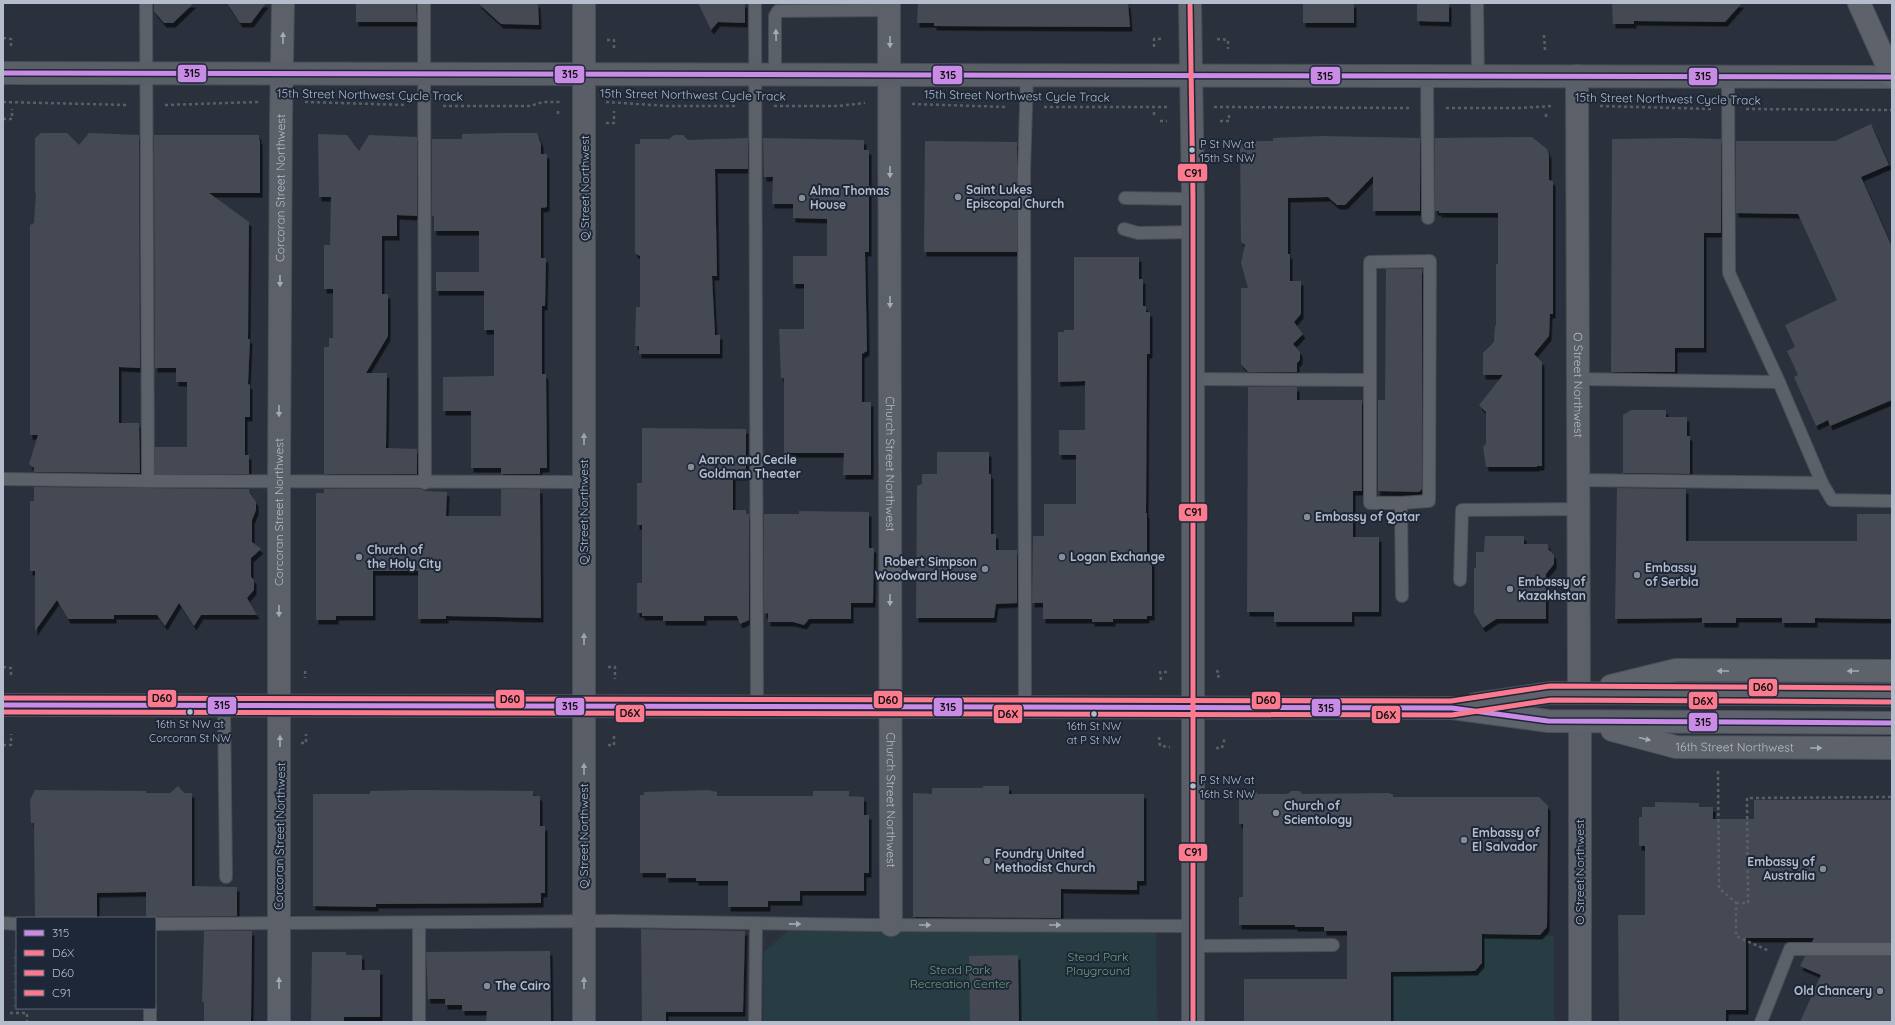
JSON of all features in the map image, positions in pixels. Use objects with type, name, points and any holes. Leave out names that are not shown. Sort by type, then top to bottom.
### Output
[{"type":"main road","name":"Q Street Northwest","points":[[584,3],[584,1022]]},
{"type":"main road","points":[[1190,3],[1193,199],[1193,1022]]},
{"type":"main road","points":[[3,73],[765,74],[1027,76],[1892,76],[1859,3]]},
{"type":"main road","name":"16th Street Northwest","points":[[1579,693],[1676,670],[1892,671]]},
{"type":"main road","name":"16th Street Northwest","points":[[1452,708],[1550,693],[1892,696]]},
{"type":"main road","name":"16th Street Northwest","points":[[3,705],[1452,708],[1548,722],[1892,723]]},
{"type":"main road","name":"16th Street Northwest","points":[[1580,722],[1676,747],[1892,748]]},
{"type":"street","name":"Corcoran Street Northwest","points":[[279,1022],[279,482],[283,3]]},
{"type":"street","name":"Church Street Northwest","points":[[889,7],[891,925]]},
{"type":"street","name":"O Street Northwest","points":[[1577,76],[1579,693]]},
{"type":"street","name":"O Street Northwest","points":[[1580,722],[1580,1022]]},
{"type":"lane","points":[[146,3],[145,106],[148,481]]},
{"type":"lane","points":[[424,3],[425,483]]},
{"type":"lane","points":[[756,3],[765,74]]},
{"type":"lane","points":[[1477,3],[1478,76]]},
{"type":"lane","points":[[757,707],[755,106],[765,74],[775,16],[778,11],[889,7]]},
{"type":"lane","points":[[1025,707],[1025,107],[1027,76]]},
{"type":"lane","points":[[1427,76],[1428,218]]},
{"type":"lane","points":[[1728,76],[1729,273],[1779,382],[1822,483],[1832,500],[1892,501]]},
{"type":"lane","points":[[1125,198],[1193,199]]},
{"type":"lane","points":[[1124,229],[1138,233],[1193,232]]},
{"type":"lane","points":[[1430,261],[1428,501],[1401,503],[1370,503],[1370,262],[1430,261]]},
{"type":"lane","points":[[1193,379],[1370,380]]},
{"type":"lane","points":[[1578,379],[1779,382]]},
{"type":"lane","points":[[3,478],[279,482],[584,482]]},
{"type":"lane","points":[[1578,480],[1822,483]]},
{"type":"lane","points":[[1401,503],[1402,596]]},
{"type":"lane","points":[[1460,580],[1462,510],[1579,509]]},
{"type":"lane","points":[[224,706],[226,877]]},
{"type":"lane","points":[[156,924],[419,924],[584,921],[891,925],[1192,936],[1332,946]]},
{"type":"lane","points":[[3,923],[16,924]]},
{"type":"lane","points":[[419,924],[419,1022]]},
{"type":"lane","points":[[755,1022],[756,924]]},
{"type":"lane","points":[[1760,1022],[1790,949],[1892,949]]},
{"type":"lane","points":[[150,1009],[150,1022]]},
{"type":"path","points":[[1544,35],[1544,50]]},
{"type":"path","points":[[3,38],[11,38],[11,46]]},
{"type":"path","points":[[1154,48],[1154,38],[1163,38]]},
{"type":"path","points":[[1217,39],[1228,40],[1228,49]]},
{"type":"path","points":[[606,40],[614,40],[614,48]]},
{"type":"path","name":"15th Street Northwest Cycle Track","points":[[3,102],[145,106],[281,102],[425,106],[530,106],[543,102],[585,102],[668,106],[838,106],[866,103],[1025,107],[1408,108]]},
{"type":"path","name":"15th Street Northwest Cycle Track","points":[[1444,108],[1577,106],[1892,110]]},
{"type":"path","points":[[3,119],[12,119],[12,109]]},
{"type":"path","points":[[558,111],[558,117]]},
{"type":"path","points":[[606,123],[614,123],[614,111]]},
{"type":"path","points":[[1154,112],[1154,117]]},
{"type":"path","points":[[1220,121],[1229,121],[1229,114]]},
{"type":"path","points":[[1160,121],[1167,121]]},
{"type":"path","points":[[3,667],[11,668],[11,678]]},
{"type":"path","points":[[606,667],[615,667],[615,679]]},
{"type":"path","points":[[1161,680],[1160,672],[1174,671]]},
{"type":"path","points":[[1218,680],[1219,672]]},
{"type":"path","points":[[3,745],[11,745],[11,734]]},
{"type":"path","points":[[306,734],[306,743]]},
{"type":"path","points":[[606,745],[614,745],[614,734]]},
{"type":"path","points":[[1159,737],[1160,746],[1170,747]]},
{"type":"path","points":[[1215,748],[1222,748],[1225,737]]},
{"type":"path","points":[[1718,767],[1719,888],[1736,903],[1748,903],[1748,798],[1892,797]]},
{"type":"path","points":[[1736,903],[1736,936],[1787,957]]},
{"type":"path","points":[[10,1013],[27,1014],[27,1022]]},
{"type":"green space","name":"Stead Park Recreation Center","points":[[788,931],[1156,931],[1157,1022],[763,1022],[764,952]]},
{"type":"green space","points":[[1483,935],[1554,936],[1554,1022],[1392,1022],[1392,973],[1475,973],[1484,963]]},
{"type":"green space","points":[[14,950],[16,950],[16,1009],[30,1010],[14,1010]]},
{"type":"building","points":[[154,3],[194,3],[173,23],[164,23],[154,11]]},
{"type":"building","points":[[227,3],[266,3],[251,23],[240,23]]},
{"type":"building","points":[[356,3],[416,3],[417,22],[356,22]]},
{"type":"building","points":[[478,3],[538,3],[539,25],[501,24]]},
{"type":"building","points":[[698,3],[745,3],[745,23],[718,22],[711,30]]},
{"type":"building","points":[[918,3],[1128,3],[1130,27],[934,26],[934,23],[917,23]]},
{"type":"building","points":[[1303,3],[1354,3],[1354,23],[1303,23]]},
{"type":"building","points":[[1417,3],[1449,3],[1449,22],[1417,21]]},
{"type":"building","points":[[1612,3],[1742,3],[1725,22],[1634,21],[1634,24],[1613,24]]},
{"type":"building","points":[[1871,124],[1889,165],[1861,177],[1892,247],[1892,400],[1830,426],[1828,420],[1816,426],[1794,377],[1798,375],[1787,351],[1795,347],[1785,325],[1837,300],[1798,214],[1736,213],[1736,141],[1835,141]]},
{"type":"building","points":[[41,133],[67,133],[79,145],[89,133],[139,135],[140,368],[119,367],[119,423],[139,423],[140,473],[34,472],[34,468],[29,464],[38,435],[30,435],[30,225],[34,223],[36,193],[35,138]]},
{"type":"building","points":[[537,133],[541,144],[541,154],[547,154],[547,207],[541,208],[541,258],[546,258],[545,306],[542,306],[542,374],[546,374],[547,468],[540,468],[540,474],[501,474],[501,468],[471,468],[471,411],[443,411],[443,377],[494,376],[494,330],[484,330],[484,291],[436,291],[436,272],[479,272],[479,231],[434,231],[434,216],[432,216],[432,139],[462,139],[462,134]]},
{"type":"building","points":[[318,134],[347,135],[359,151],[369,135],[417,137],[417,216],[397,215],[397,236],[382,236],[382,294],[388,294],[388,336],[366,373],[387,373],[386,448],[417,449],[417,474],[324,474],[324,347],[329,347],[329,338],[333,338],[333,289],[324,289],[324,245],[330,245],[331,197],[319,197]]},
{"type":"building","points":[[154,135],[259,135],[260,193],[209,193],[249,222],[248,339],[250,339],[248,384],[250,385],[250,417],[245,417],[245,455],[249,455],[249,474],[155,474],[155,447],[187,447],[187,382],[176,382],[176,368],[155,368]]},
{"type":"building","points":[[674,135],[683,135],[688,140],[748,138],[748,169],[715,169],[717,276],[712,276],[715,335],[720,335],[720,354],[639,354],[639,346],[635,346],[636,307],[640,307],[640,256],[635,253],[635,144],[640,144],[640,139],[669,139]]},
{"type":"building","points":[[1322,136],[1420,138],[1420,211],[1373,211],[1373,176],[1345,205],[1337,205],[1328,197],[1288,198],[1288,254],[1290,254],[1290,281],[1301,281],[1301,314],[1294,322],[1303,334],[1293,344],[1300,352],[1300,360],[1297,363],[1297,372],[1248,372],[1241,364],[1241,288],[1248,288],[1241,263],[1245,245],[1241,242],[1240,144],[1246,144],[1246,141],[1273,141],[1273,138]]},
{"type":"building","points":[[1532,137],[1547,149],[1549,155],[1549,180],[1553,181],[1553,314],[1550,314],[1549,336],[1534,354],[1542,362],[1542,466],[1486,467],[1483,447],[1486,444],[1486,412],[1479,405],[1503,375],[1483,375],[1483,353],[1494,342],[1496,326],[1498,213],[1439,213],[1439,211],[1435,211],[1435,138]]},
{"type":"building","points":[[763,138],[864,140],[864,150],[869,150],[869,252],[865,252],[867,351],[862,354],[862,402],[871,402],[871,475],[843,475],[844,453],[784,453],[784,378],[781,378],[779,329],[804,329],[804,284],[793,284],[793,256],[827,256],[827,219],[793,218],[793,204],[772,204],[773,177],[764,177]]},
{"type":"building","points":[[1612,139],[1721,139],[1721,233],[1704,233],[1704,348],[1675,348],[1675,372],[1611,372]]},
{"type":"building","name":"Saint Lukes Episcopal Church","points":[[925,141],[1017,142],[1017,252],[924,252]]},
{"type":"building","points":[[1074,257],[1139,257],[1139,279],[1143,279],[1143,306],[1146,306],[1146,312],[1150,312],[1150,354],[1147,354],[1146,513],[1147,557],[1152,557],[1152,616],[1147,616],[1147,619],[1113,619],[1113,622],[1092,622],[1092,619],[1043,619],[1043,603],[1032,603],[1033,536],[1044,536],[1044,504],[1076,504],[1076,455],[1059,455],[1059,430],[1085,430],[1085,381],[1058,382],[1058,332],[1064,332],[1064,330],[1074,330]]},
{"type":"building","points":[[1386,269],[1422,269],[1422,489],[1419,492],[1378,491],[1378,400],[1385,400]]},
{"type":"building","points":[[1248,387],[1297,387],[1297,400],[1362,400],[1362,491],[1353,491],[1353,537],[1379,537],[1379,612],[1352,612],[1352,622],[1274,622],[1274,612],[1247,612]]},
{"type":"building","points":[[1631,410],[1666,410],[1666,417],[1687,417],[1687,436],[1690,436],[1690,474],[1623,473],[1623,415]]},
{"type":"building","points":[[642,428],[746,429],[746,476],[733,476],[733,510],[746,510],[746,514],[749,514],[749,620],[740,624],[737,616],[704,616],[704,621],[663,621],[663,616],[642,616],[642,613],[637,613],[637,583],[642,583],[642,525],[637,525],[637,483],[642,483]]},
{"type":"building","points":[[937,452],[989,452],[989,474],[991,474],[991,534],[996,534],[996,550],[1017,550],[1017,603],[996,604],[994,618],[916,618],[917,486],[922,484],[922,474],[937,474]]},
{"type":"building","points":[[34,487],[249,489],[249,492],[256,502],[256,510],[252,520],[252,542],[261,549],[251,558],[251,577],[254,580],[254,590],[247,598],[257,615],[201,615],[194,626],[179,603],[165,626],[157,615],[114,615],[114,619],[68,619],[57,600],[35,631],[35,571],[30,571],[30,501],[34,501]]},
{"type":"building","points":[[1617,488],[1686,489],[1686,541],[1857,541],[1857,514],[1892,514],[1892,619],[1815,618],[1815,623],[1782,623],[1782,618],[1736,618],[1736,623],[1702,623],[1702,618],[1615,619]]},
{"type":"building","points":[[324,489],[421,489],[425,491],[447,492],[446,516],[501,516],[501,489],[540,489],[541,618],[446,616],[446,619],[418,619],[418,571],[373,571],[373,616],[336,616],[336,620],[316,620],[316,493],[324,493]]},
{"type":"building","points":[[799,511],[869,512],[869,548],[874,548],[873,603],[851,603],[851,619],[809,619],[804,625],[793,622],[768,622],[768,613],[764,614],[764,514],[799,514]]},
{"type":"building","name":"Embassy of Kazakhstan","points":[[1485,536],[1524,536],[1524,544],[1548,544],[1548,549],[1554,555],[1554,564],[1546,574],[1546,619],[1496,619],[1483,628],[1474,613],[1474,568],[1476,568],[1476,552],[1484,552]]},
{"type":"building","points":[[178,786],[184,793],[192,793],[192,886],[237,887],[237,916],[146,917],[146,892],[97,893],[97,917],[35,917],[34,823],[31,823],[30,800],[35,790],[146,791],[146,793],[170,793]]},
{"type":"building","name":"Foundry United Methodist Church","points":[[983,786],[1009,786],[1009,794],[1144,794],[1144,881],[1137,881],[1137,890],[1061,889],[1061,918],[913,917],[913,793],[932,794],[932,788],[983,788]]},
{"type":"building","points":[[708,790],[717,792],[717,796],[813,796],[813,791],[849,791],[849,796],[864,797],[864,815],[869,815],[869,873],[864,873],[864,891],[800,891],[800,901],[768,901],[768,907],[728,907],[728,881],[696,881],[696,878],[666,878],[666,873],[640,873],[640,795],[644,795],[644,792]]},
{"type":"building","points":[[370,791],[533,791],[533,796],[540,796],[540,826],[545,826],[545,893],[541,893],[541,903],[376,904],[376,907],[313,906],[313,794],[370,794]]},
{"type":"building","points":[[1246,791],[1255,791],[1258,794],[1288,794],[1291,791],[1300,791],[1302,794],[1390,793],[1393,794],[1393,797],[1539,797],[1548,806],[1547,927],[1540,935],[1482,934],[1482,963],[1475,971],[1391,972],[1391,1022],[1244,1022],[1244,979],[1347,979],[1347,931],[1324,931],[1324,927],[1295,927],[1295,925],[1239,925],[1239,897],[1243,897],[1243,824],[1239,824],[1239,794],[1244,794]]},
{"type":"building","points":[[1754,800],[1892,800],[1892,942],[1812,942],[1814,938],[1746,938],[1746,1010],[1726,1010],[1726,1022],[1619,1022],[1618,915],[1645,915],[1645,846],[1639,846],[1639,817],[1642,817],[1642,807],[1655,807],[1655,802],[1699,803],[1699,807],[1713,807],[1713,819],[1754,819]]},
{"type":"building","points":[[641,929],[745,931],[743,1012],[666,1012],[666,1022],[642,1022]]},
{"type":"building","points":[[204,931],[252,931],[251,1022],[204,1022],[204,1002],[202,1002]]},
{"type":"building","name":"The Cairo","points":[[550,951],[551,1022],[486,1022],[487,1011],[462,1011],[462,1005],[445,1005],[445,999],[428,999],[426,952]]},
{"type":"building","points":[[312,952],[346,952],[346,955],[362,955],[362,970],[380,970],[380,1017],[344,1017],[344,1022],[311,1022]]},
{"type":"building","points":[[1018,955],[1019,1022],[970,1022],[969,956]]},
{"type":"building","points":[[1805,956],[1892,956],[1892,1022],[1800,1022],[1821,975],[1800,966]]},
{"type":"transit line","name":"C91","points":[[1190,3],[1193,199],[1193,1022]]},
{"type":"transit line","name":"315","points":[[3,73],[1892,77]]},
{"type":"transit line","name":"D60","points":[[3,698],[1451,701],[1550,686],[1892,688]]},
{"type":"transit line","name":"D6X","points":[[3,712],[1452,715],[1551,700],[1892,702]]},
{"type":"transit line","name":"315","points":[[3,705],[1452,708],[1548,721],[1892,723]]},
{"type":"place","name":"P St NW at 15th St NW","points":[[1192,150]]},
{"type":"place","name":"Saint Lukes Episcopal Church","points":[[958,197]]},
{"type":"place","name":"Alma Thomas House","points":[[802,198]]},
{"type":"place","name":"Aaron and Cecile Goldman Theater","points":[[691,467]]},
{"type":"place","name":"Embassy of Qatar","points":[[1307,517]]},
{"type":"place","name":"Church of the Holy City","points":[[359,557]]},
{"type":"place","name":"Logan Exchange","points":[[1062,557]]},
{"type":"place","name":"Robert Simpson Woodward House","points":[[985,569]]},
{"type":"place","name":"Embassy of Serbia","points":[[1637,575]]},
{"type":"place","name":"Embassy of Kazakhstan","points":[[1510,589]]},
{"type":"place","name":"16th St NW at Corcoran St NW","points":[[190,712]]},
{"type":"place","name":"16th St NW at P St NW","points":[[1094,714]]},
{"type":"place","name":"P St NW at 16th St NW","points":[[1193,786]]},
{"type":"place","name":"Church of Scientology","points":[[1276,813]]},
{"type":"place","name":"Embassy of El Salvador","points":[[1464,840]]},
{"type":"place","name":"Foundry United Methodist Church","points":[[987,861]]},
{"type":"place","name":"Embassy of Australia","points":[[1823,869]]},
{"type":"place","name":"The Cairo","points":[[487,986]]},
{"type":"place","name":"Old Chancery","points":[[1880,991]]},
{"type":"park label","name":"Stead Park Playground","points":[[1098,964]]}]
